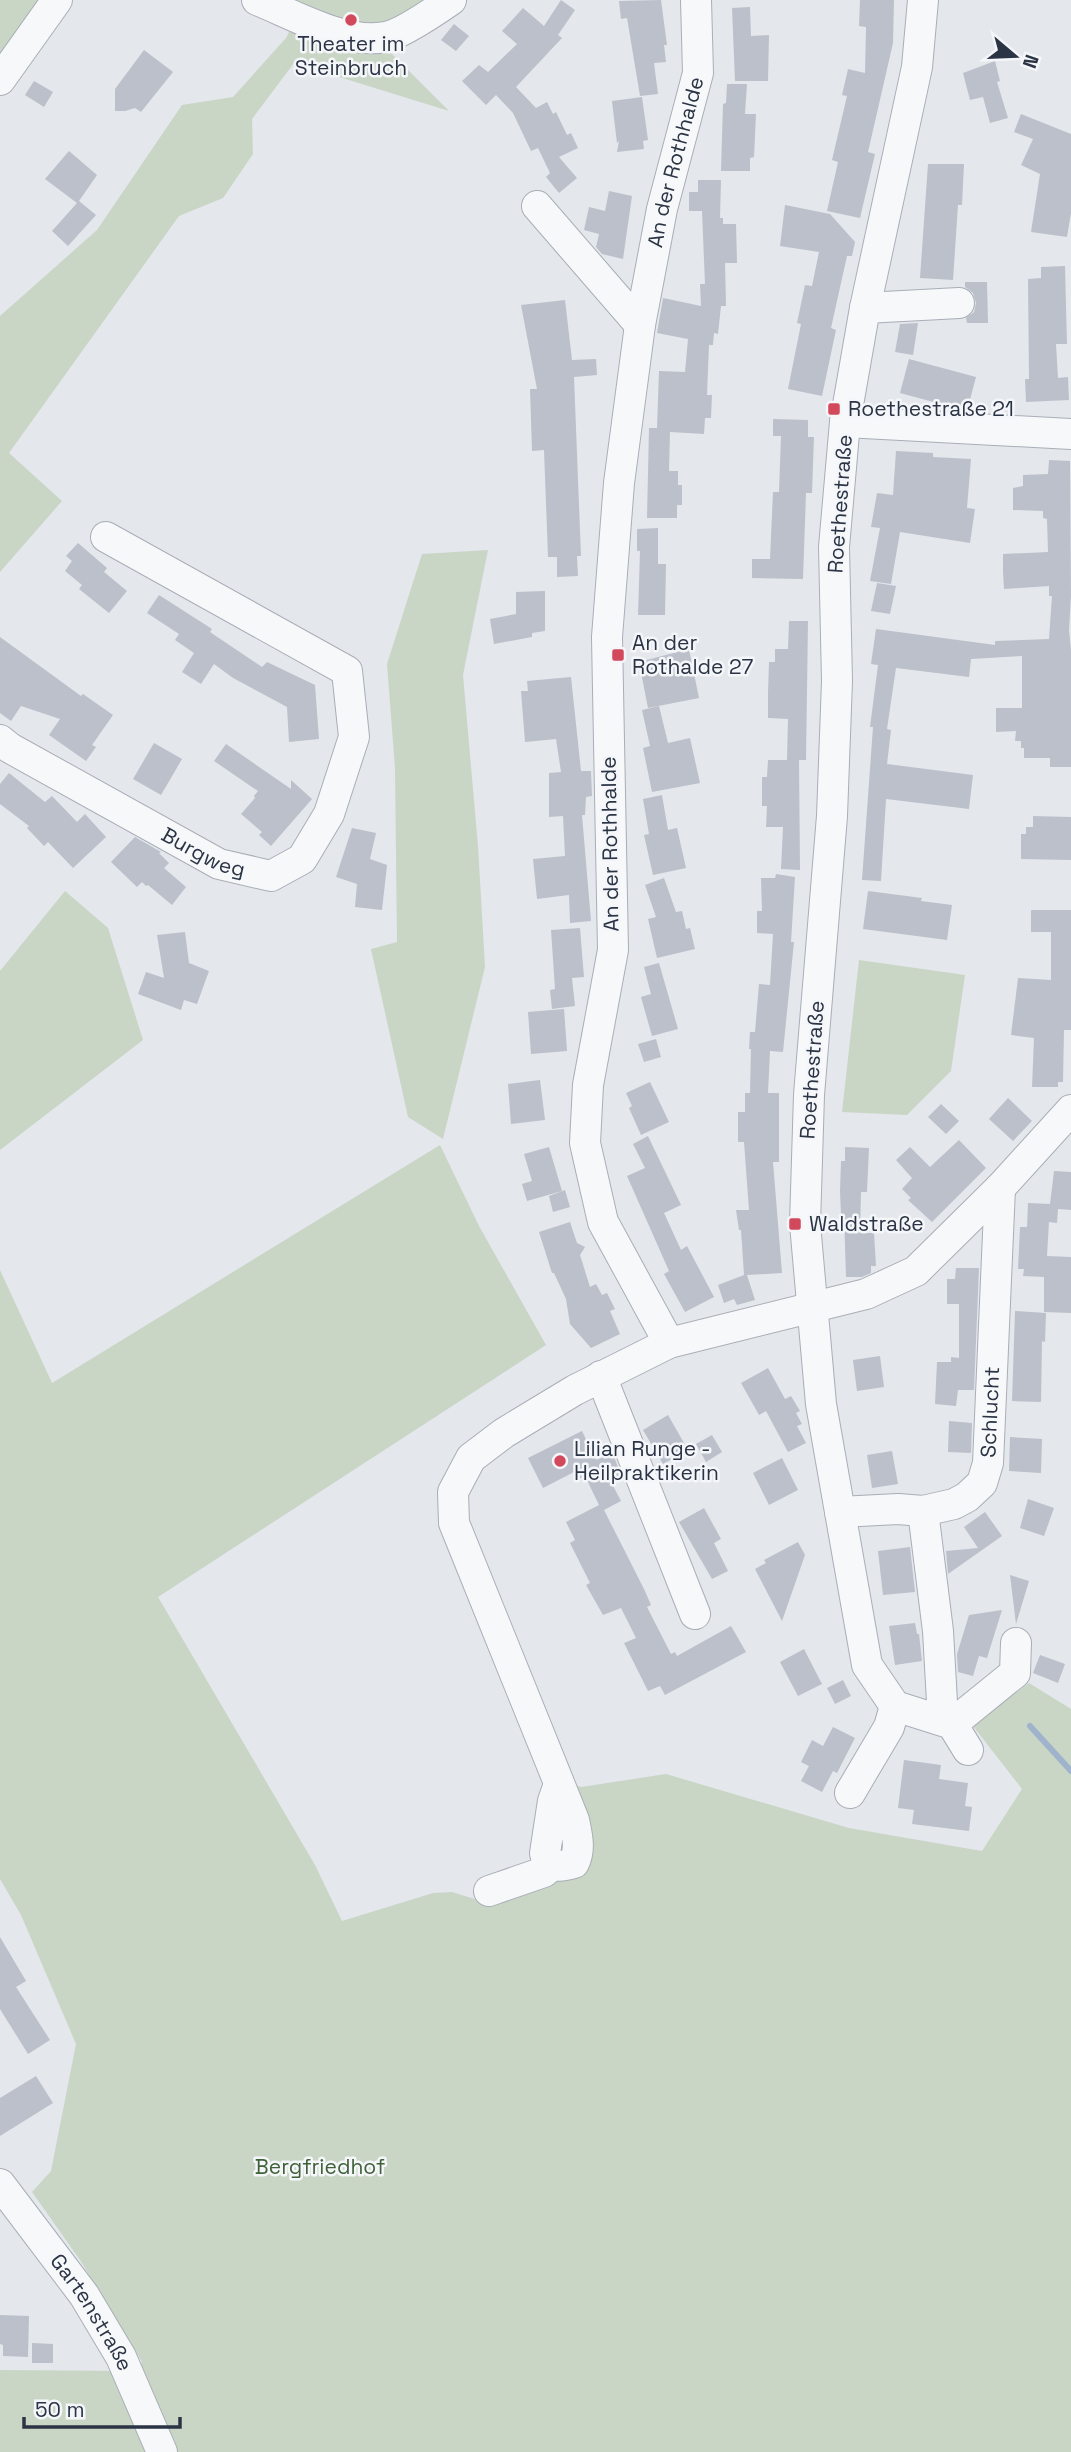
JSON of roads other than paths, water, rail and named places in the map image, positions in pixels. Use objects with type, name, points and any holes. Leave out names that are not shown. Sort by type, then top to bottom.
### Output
[{"type":"street","points":[[0,80],[57,0]]},
{"type":"street","points":[[257,0],[326,29],[364,39],[388,37],[451,0]]},
{"type":"street","name":"An der Rothhalde","points":[[669,1343],[603,1222],[585,1143],[588,1085],[613,950],[607,637],[619,483],[639,325],[662,209],[698,72],[696,0]]},
{"type":"street","name":"Roethestraße","points":[[895,1706],[867,1665],[821,1404],[805,1224],[808,1095],[832,816],[837,681],[834,547],[845,422],[865,308],[917,67],[923,0]]},
{"type":"street","points":[[537,206],[639,325]]},
{"type":"street","points":[[865,308],[959,303]]},
{"type":"street","name":"Roethestraße","points":[[845,422],[1071,434]]},
{"type":"street","name":"Burgweg","points":[[0,740],[219,863],[271,876],[302,859],[329,814],[360,745],[354,737],[347,671],[106,537]]},
{"type":"street","points":[[489,1891],[544,1872],[552,1865],[546,1861],[545,1853],[553,1801],[559,1784],[454,1523],[453,1492],[471,1458],[504,1433],[601,1376],[669,1343],[866,1294],[916,1271],[1000,1188],[1071,1110]]},
{"type":"street","name":"Schlucht","points":[[840,1513],[898,1509],[923,1511],[954,1504],[967,1497],[982,1483],[988,1463],[1000,1188]]},
{"type":"street","points":[[601,1376],[695,1614]]},
{"type":"street","points":[[923,1511],[947,1722],[968,1750]]},
{"type":"street","points":[[947,1722],[1015,1673],[1016,1643]]},
{"type":"street","points":[[850,1793],[889,1727],[895,1706],[947,1722]]},
{"type":"street","name":"Gartenstraße","points":[[0,2184],[83,2295],[121,2357],[162,2452]]},
{"type":"waterway","points":[[1030,1726],[1071,1771]]},
{"type":"place","name":"Theater im Steinbruch","points":[[351,20]]},
{"type":"place","name":"Roethestraße 21","points":[[834,409]]},
{"type":"place","name":"An der Rothalde 27","points":[[618,655]]},
{"type":"place","name":"Waldstraße","points":[[795,1224]]},
{"type":"place","name":"Lilian Runge - Heilpraktikerin","points":[[560,1461]]},
{"type":"park label","name":"Bergfriedhof","points":[[320,2167]]}]
